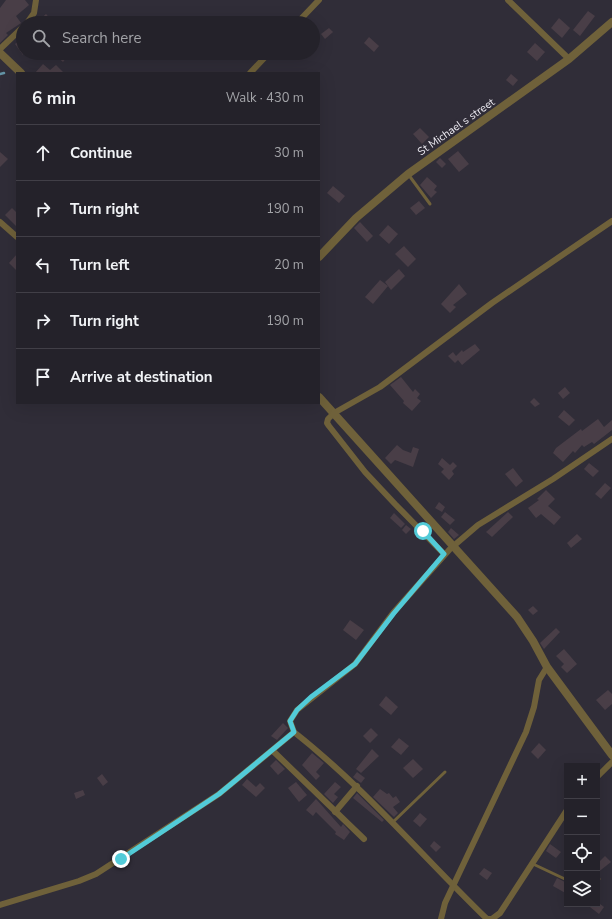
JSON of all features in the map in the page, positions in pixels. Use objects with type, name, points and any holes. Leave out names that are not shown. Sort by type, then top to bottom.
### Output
[{"type":"street","points":[[32,16],[34,13],[36,0]]},
{"type":"street","points":[[304,16],[319,0]]},
{"type":"street","points":[[508,0],[570,59]]},
{"type":"street","name":"St Michael s street","points":[[320,256],[356,218],[408,174],[570,59],[612,22]]},
{"type":"street","points":[[16,35],[1,53],[21,72]]},
{"type":"street","points":[[251,72],[262,60]]},
{"type":"street","points":[[612,221],[492,303],[380,387],[331,415],[327,424],[365,472],[395,504],[495,591],[517,617],[533,641],[547,667],[612,755]]},
{"type":"street","points":[[0,222],[16,236]]},
{"type":"street","points":[[320,398],[331,415],[448,550]]},
{"type":"street","points":[[564,815],[500,913],[492,919],[488,919],[453,886],[357,786],[294,732],[290,721],[297,710],[355,664],[394,613],[448,550],[478,525],[553,479],[612,439]]},
{"type":"street","points":[[441,919],[445,903],[526,732],[534,707],[539,680],[547,667]]},
{"type":"street","points":[[0,905],[79,881],[96,874],[219,794],[294,732]]},
{"type":"street","points":[[273,750],[364,839]]},
{"type":"street","points":[[600,774],[612,762]]},
{"type":"street","points":[[335,812],[357,786]]},
{"type":"lane","points":[[408,174],[430,204]]},
{"type":"lane","points":[[393,822],[445,772]]},
{"type":"lane","points":[[533,864],[564,879]]},
{"type":"building","points":[[6,0],[25,0],[29,5],[16,16],[16,26],[6,33],[8,35],[0,43],[0,8]]},
{"type":"building","points":[[588,11],[595,16],[580,36],[573,30]]},
{"type":"building","points":[[559,18],[570,28],[562,38],[551,28]]},
{"type":"building","points":[[329,28],[333,32],[325,39],[321,34]]},
{"type":"building","points":[[369,37],[379,46],[374,52],[364,43]]},
{"type":"building","points":[[535,43],[545,52],[537,61],[527,52]]},
{"type":"building","points":[[43,64],[50,70],[56,65],[63,72],[36,72]]},
{"type":"building","points":[[511,74],[518,80],[513,86],[506,80]]},
{"type":"building","points":[[420,128],[429,137],[422,144],[413,134]]},
{"type":"building","points":[[458,151],[469,164],[459,172],[448,159]]},
{"type":"building","points":[[0,152],[8,159],[0,167]]},
{"type":"building","points":[[440,158],[446,164],[442,168],[436,162]]},
{"type":"building","points":[[427,177],[437,186],[434,190],[437,192],[431,198],[420,185]]},
{"type":"building","points":[[333,186],[345,196],[339,203],[327,193]]},
{"type":"building","points":[[419,201],[425,208],[416,215],[410,208]]},
{"type":"building","points":[[12,208],[16,212],[16,226],[5,215]]},
{"type":"building","points":[[360,222],[373,236],[367,242],[354,228]]},
{"type":"building","points":[[388,225],[398,234],[389,244],[379,235]]},
{"type":"building","points":[[404,246],[416,259],[408,267],[395,254]]},
{"type":"building","points":[[16,255],[16,270],[9,263]]},
{"type":"building","points":[[399,269],[405,276],[391,290],[385,282]]},
{"type":"building","points":[[380,280],[388,286],[373,304],[365,297]]},
{"type":"building","points":[[459,284],[467,294],[453,305],[456,307],[450,313],[441,304]]},
{"type":"building","points":[[475,344],[480,350],[462,365],[458,360],[455,363],[448,356],[453,352],[456,356],[462,350],[463,352]]},
{"type":"building","points":[[401,377],[413,392],[415,389],[420,394],[417,398],[421,401],[412,411],[403,403],[404,401],[390,385]]},
{"type":"building","points":[[565,387],[570,393],[563,399],[558,393]]},
{"type":"building","points":[[534,398],[540,404],[535,407],[530,402]]},
{"type":"building","points":[[564,410],[575,420],[569,426],[558,417]]},
{"type":"building","points":[[598,419],[604,427],[612,420],[612,430],[594,444],[592,442],[584,447],[582,445],[575,453],[573,451],[563,462],[553,453],[556,448],[581,429],[582,431]]},
{"type":"building","points":[[397,445],[403,450],[411,453],[413,447],[419,449],[413,467],[395,460],[391,464],[385,458]]},
{"type":"building","points":[[442,458],[450,465],[453,462],[457,466],[452,471],[454,474],[449,480],[441,472],[444,469],[438,464]]},
{"type":"building","points":[[589,463],[599,471],[593,477],[584,469]]},
{"type":"building","points":[[513,468],[523,481],[516,487],[505,474]]},
{"type":"building","points":[[605,483],[611,488],[601,499],[595,494]]},
{"type":"building","points":[[546,490],[555,499],[548,506],[561,517],[554,525],[541,514],[536,518],[528,508],[539,500],[537,499]]},
{"type":"building","points":[[439,502],[445,507],[442,512],[435,508]]},
{"type":"building","points":[[445,512],[455,520],[450,525],[441,517]]},
{"type":"building","points":[[508,512],[513,517],[492,537],[486,532]]},
{"type":"building","points":[[394,513],[405,524],[401,528],[390,518]]},
{"type":"building","points":[[406,525],[411,529],[406,534],[402,530]]},
{"type":"building","points":[[451,528],[459,535],[454,539],[448,532]]},
{"type":"building","points":[[577,534],[582,539],[571,548],[567,543]]},
{"type":"building","points":[[533,606],[538,611],[533,615],[528,610]]},
{"type":"building","points":[[350,620],[364,630],[356,640],[343,630]]},
{"type":"building","points":[[556,628],[560,632],[544,649],[540,643]]},
{"type":"building","points":[[564,649],[577,664],[567,673],[561,667],[564,664],[556,656]]},
{"type":"building","points":[[608,690],[612,694],[612,704],[605,710],[596,700]]},
{"type":"building","points":[[386,696],[398,707],[391,715],[379,705]]},
{"type":"building","points":[[283,723],[288,728],[277,740],[271,736]]},
{"type":"building","points":[[371,728],[378,735],[370,743],[363,736]]},
{"type":"building","points":[[399,738],[409,746],[401,755],[391,747]]},
{"type":"building","points":[[539,743],[546,750],[538,759],[531,752]]},
{"type":"building","points":[[372,749],[379,756],[361,773],[356,769]]},
{"type":"building","points":[[312,753],[324,763],[316,772],[320,776],[316,780],[302,765]]},
{"type":"building","points":[[413,759],[423,769],[413,778],[403,768]]},
{"type":"building","points":[[276,760],[285,769],[278,775],[270,766]]},
{"type":"building","points":[[357,772],[365,778],[361,783],[353,777]]},
{"type":"building","points":[[102,774],[108,782],[103,786],[97,778]]},
{"type":"building","points":[[247,779],[256,787],[260,783],[265,788],[256,797],[242,785]]},
{"type":"building","points":[[296,782],[307,795],[299,802],[288,788]]},
{"type":"building","points":[[335,782],[341,787],[334,794],[338,797],[333,803],[324,794]]},
{"type":"building","points":[[380,789],[387,794],[389,793],[393,798],[396,796],[400,802],[393,807],[398,813],[394,817],[373,797]]},
{"type":"building","points":[[83,790],[85,795],[76,799],[74,793]]},
{"type":"building","points":[[357,793],[384,820],[382,822],[353,798]]},
{"type":"building","points":[[316,799],[341,827],[343,824],[350,832],[344,840],[335,834],[336,832],[316,812],[313,816],[306,810]]},
{"type":"building","points":[[420,813],[427,819],[420,827],[413,821]]},
{"type":"building","points":[[434,841],[441,847],[436,852],[430,846]]},
{"type":"building","points":[[550,844],[561,852],[556,858],[546,851]]},
{"type":"building","points":[[605,856],[611,862],[600,871],[600,861]]},
{"type":"building","points":[[484,868],[492,873],[487,880],[479,874]]},
{"type":"building","points":[[557,878],[564,882],[564,892],[553,886]]},
{"type":"building","points":[[600,904],[604,907],[599,914],[590,907],[600,907]]},
{"type":"waterway","points":[[0,74],[4,73]]},
{"type":"route","points":[[121,859],[219,794],[279,746],[294,732],[290,721],[297,710],[311,697],[345,673],[355,664],[394,613],[444,554],[423,531]]}]
